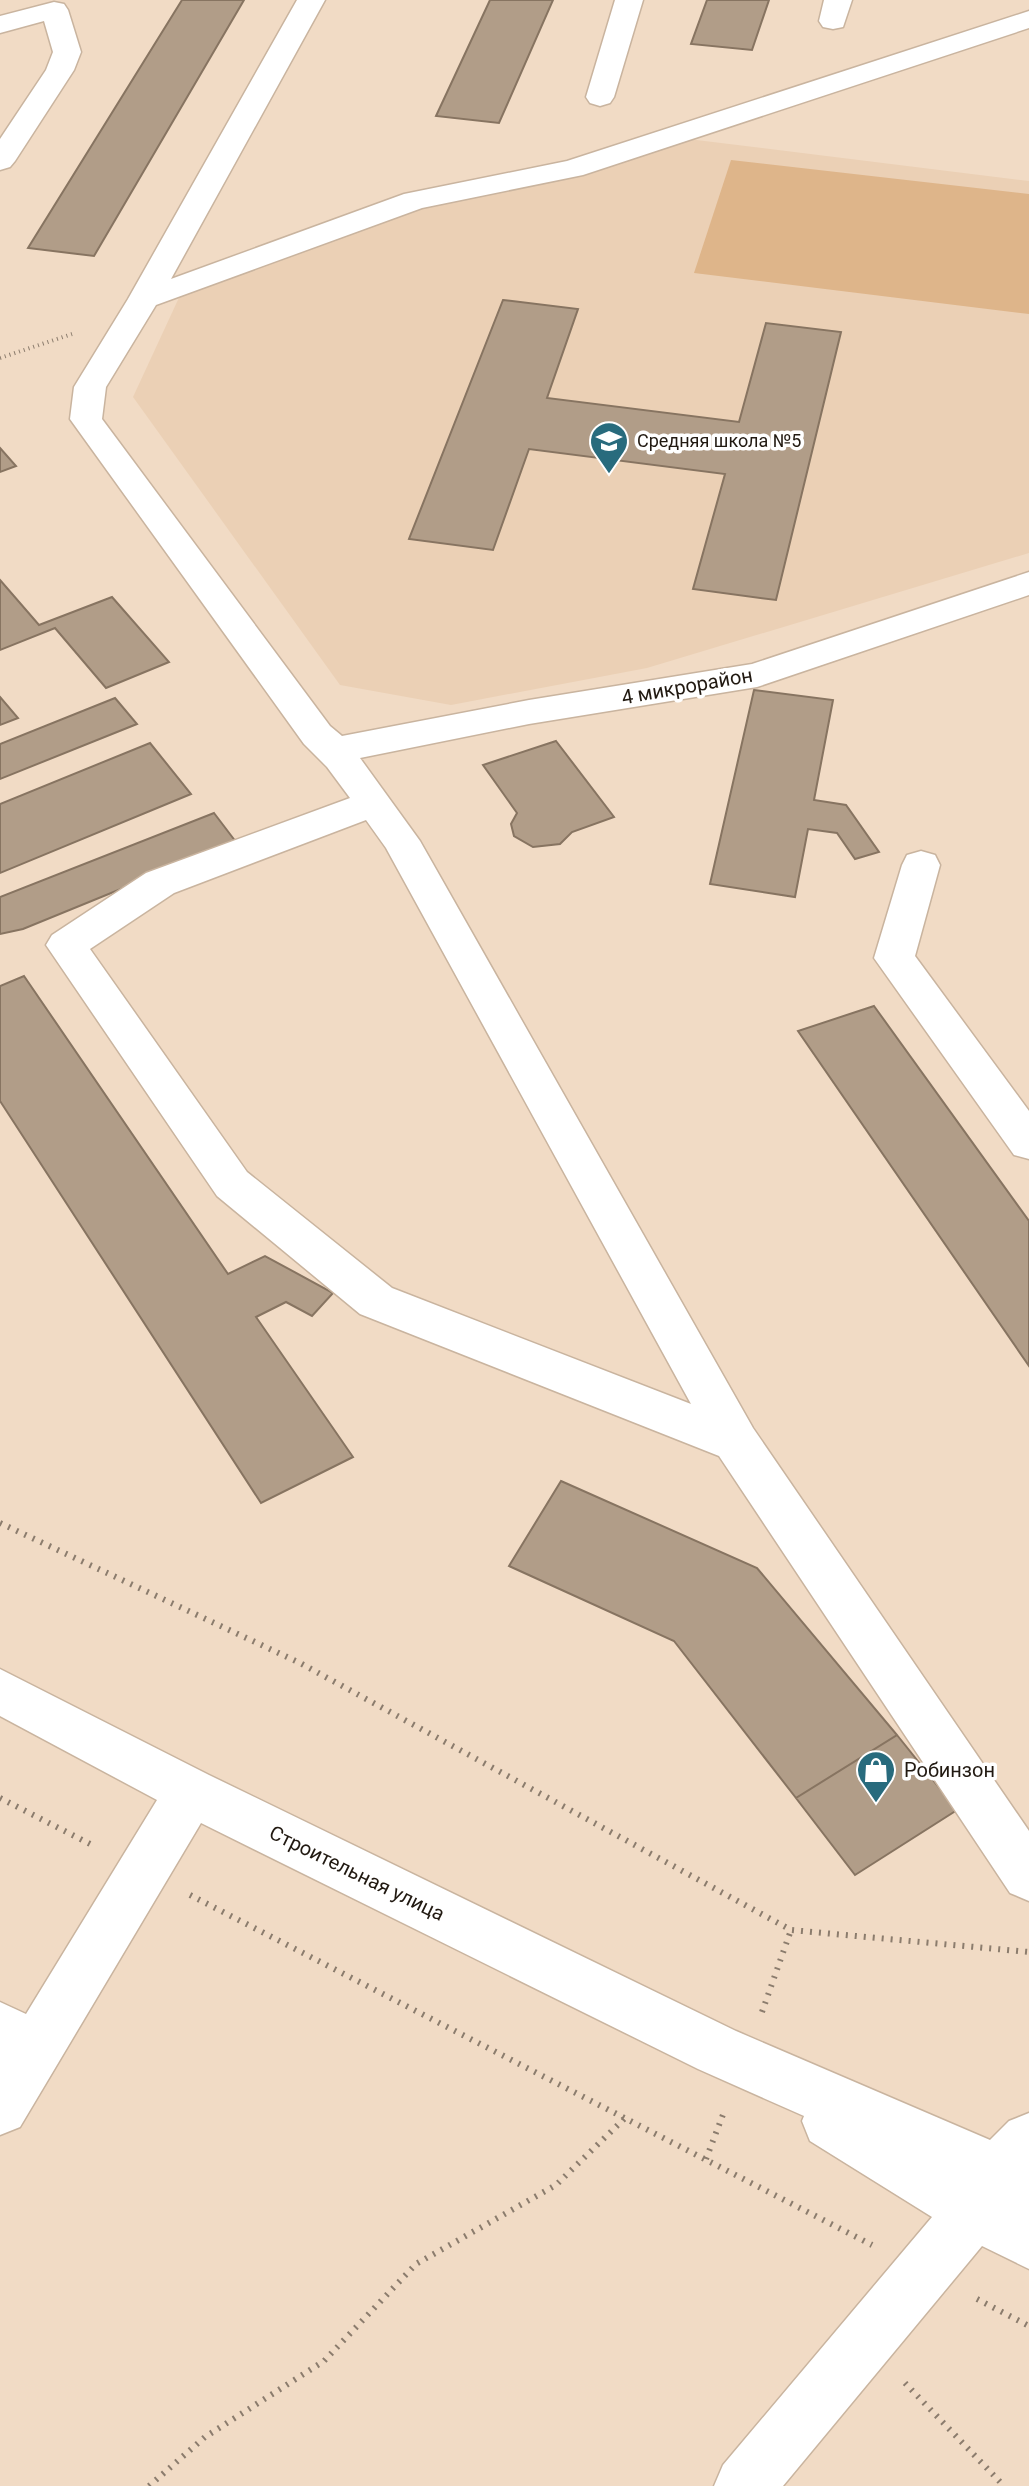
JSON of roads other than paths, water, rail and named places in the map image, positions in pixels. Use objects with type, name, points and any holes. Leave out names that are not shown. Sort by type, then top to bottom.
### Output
[{"type":"street","points":[[311,0],[144,299],[90,387],[86,419],[317,735],[336,750],[371,804],[401,841],[736,1442],[1029,1876]]},
{"type":"street","points":[[600,97],[629,0]]},
{"type":"street","points":[[0,25],[65,6],[67,52],[60,70],[0,161]]},
{"type":"street","points":[[144,299],[415,200],[573,169],[1029,19]]},
{"type":"street","name":"4 микрорайон","points":[[336,750],[529,712],[757,675],[1029,583]]},
{"type":"street","points":[[371,804],[160,883],[66,945],[232,1184],[376,1301],[736,1442]]},
{"type":"street","points":[[921,865],[894,958],[1029,1143]]},
{"type":"street","name":"Строительная улица","points":[[0,1691],[191,1792],[730,2056],[1008,2177],[1029,2240]]},
{"type":"street","points":[[0,2107],[17,2038],[143,1871],[191,1792]]},
{"type":"street","points":[[744,2486],[1008,2177]]},
{"type":"place","name":"Средняя школа №5","points":[[609,475]]},
{"type":"place","name":"Робинзон","points":[[876,1804]]}]
